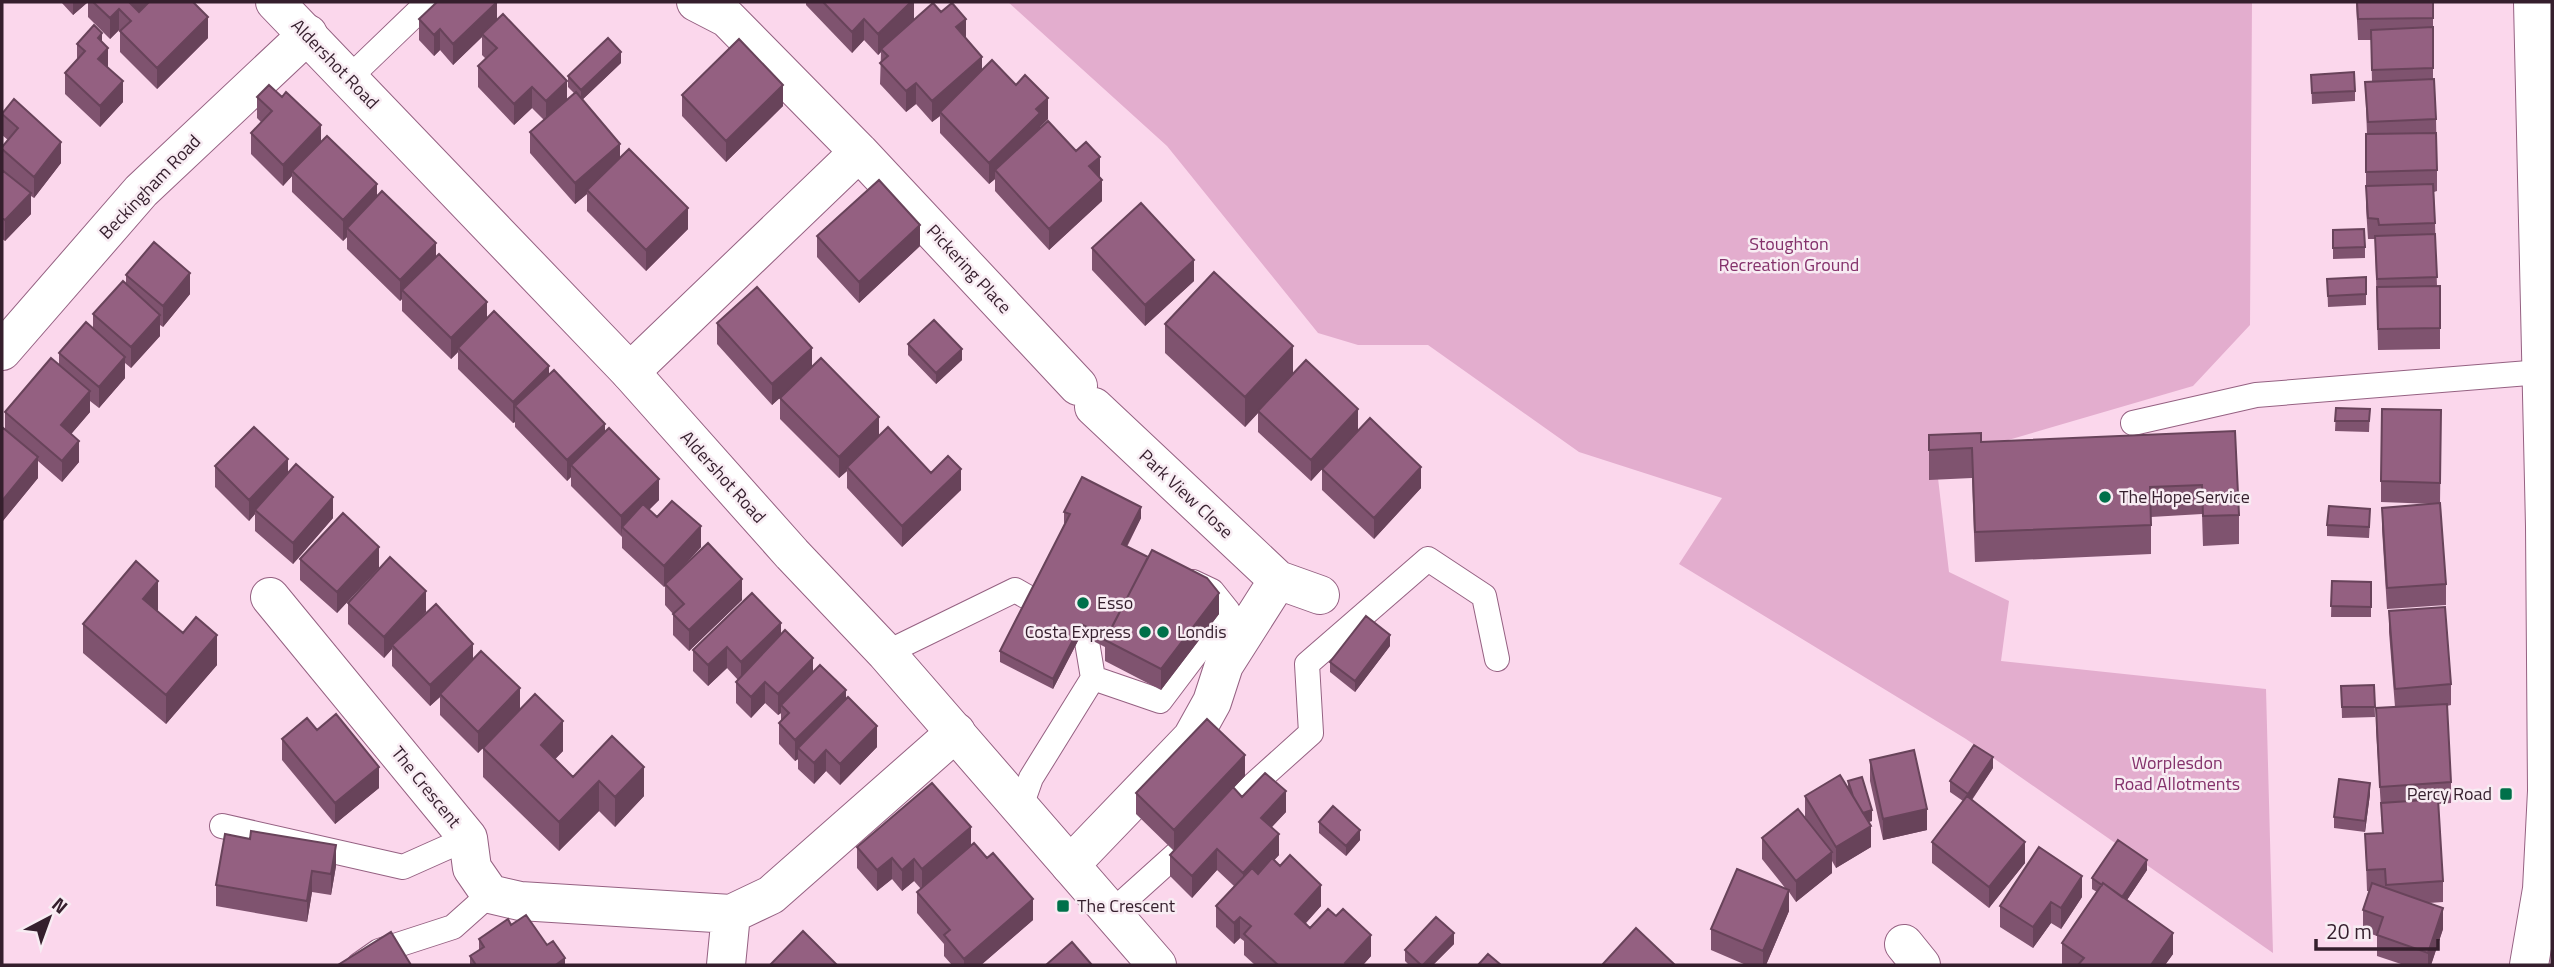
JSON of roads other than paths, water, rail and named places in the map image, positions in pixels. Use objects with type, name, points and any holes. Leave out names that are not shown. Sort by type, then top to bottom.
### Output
[{"type":"street","name":"Aldershot Road","points":[[275,2],[630,372],[792,554],[886,653],[1157,965]]},
{"type":"street","name":"Pickering Place","points":[[696,2],[727,18],[859,152],[1086,396]]},
{"type":"street","points":[[2529,965],[2547,890],[2544,348],[2533,2]]},
{"type":"street","name":"Beckingham Road","points":[[2,351],[141,191],[308,34]]},
{"type":"street","points":[[630,372],[859,152]]},
{"type":"street","name":"Park View Close","points":[[1086,396],[1278,580],[1320,595]]},
{"type":"street","points":[[1070,865],[1192,738],[1212,702],[1224,666],[1278,580]]},
{"type":"street","name":"The Crescent","points":[[270,597],[468,838],[472,868],[490,894]]},
{"type":"street","points":[[490,894],[530,901],[731,914],[771,895],[956,732]]},
{"type":"street","points":[[726,965],[731,914]]},
{"type":"lane","points":[[348,79],[428,2]]},
{"type":"lane","points":[[2133,423],[2256,395],[2544,348]]},
{"type":"lane","points":[[1112,912],[1311,733],[1307,664],[1428,559],[1484,596],[1497,659]]},
{"type":"lane","points":[[1093,678],[1160,701],[1228,611],[1212,591],[1168,570]]},
{"type":"lane","points":[[886,653],[1015,590],[1085,629]]},
{"type":"lane","points":[[1020,809],[1031,778],[1093,678],[1085,629],[1102,609]]},
{"type":"lane","points":[[222,827],[403,867],[468,838]]},
{"type":"lane","points":[[359,965],[379,951],[453,927],[490,894]]},
{"type":"place","name":"The Hope Service","points":[[2105,497]]},
{"type":"place","name":"Esso","points":[[1083,603]]},
{"type":"place","name":"Costa Express","points":[[1145,632]]},
{"type":"place","name":"Londis","points":[[1163,632]]},
{"type":"place","name":"Percy Road","points":[[2506,794]]},
{"type":"place","name":"The Crescent","points":[[1063,906]]},
{"type":"park label","name":"Stoughton Recreation Ground","points":[[1789,254]]},
{"type":"park label","name":"Worplesdon Road Allotments","points":[[2177,773]]}]
